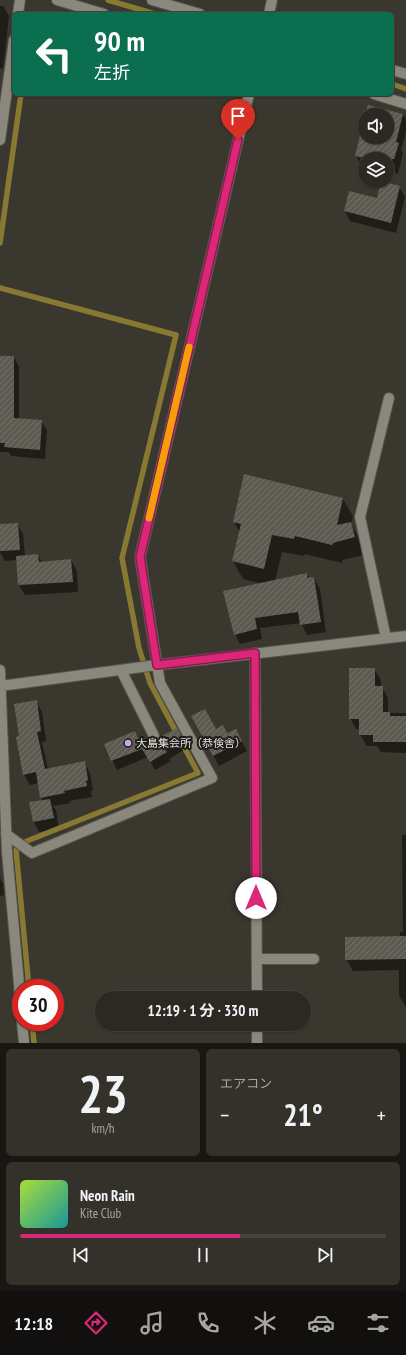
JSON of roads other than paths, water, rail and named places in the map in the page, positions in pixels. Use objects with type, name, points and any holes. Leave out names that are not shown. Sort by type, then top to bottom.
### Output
[{"type":"street","points":[[18,12],[20,0]]},
{"type":"street","points":[[57,0],[97,12]]},
{"type":"street","points":[[152,0],[193,12]]},
{"type":"street","points":[[269,12],[272,0]]},
{"type":"street","points":[[0,140],[12,54]]},
{"type":"street","points":[[394,71],[406,74]]},
{"type":"street","points":[[6,834],[32,853],[212,778],[160,683],[140,557],[249,96]]},
{"type":"street","points":[[380,96],[406,104]]},
{"type":"street","points":[[386,638],[360,517],[389,398]]},
{"type":"street","points":[[1,686],[157,665],[406,636]]},
{"type":"street","points":[[255,653],[257,991]]},
{"type":"street","points":[[0,670],[7,852],[19,979]]},
{"type":"street","points":[[121,670],[154,736]]},
{"type":"street","points":[[257,959],[314,959]]},
{"type":"street","points":[[23,1031],[24,1043]]},
{"type":"street","points":[[257,1031],[257,1043]]},
{"type":"waterway","points":[[108,0],[148,12]]},
{"type":"waterway","points":[[394,85],[406,89]]},
{"type":"waterway","points":[[0,243],[21,96]]},
{"type":"waterway","points":[[0,288],[176,335],[122,558],[139,648],[150,683],[198,773],[27,841],[16,850],[28,979]]},
{"type":"waterway","points":[[33,1031],[34,1043]]},
{"type":"place","name":"大島集会所（恭倹舎）","points":[[128,743]]}]
